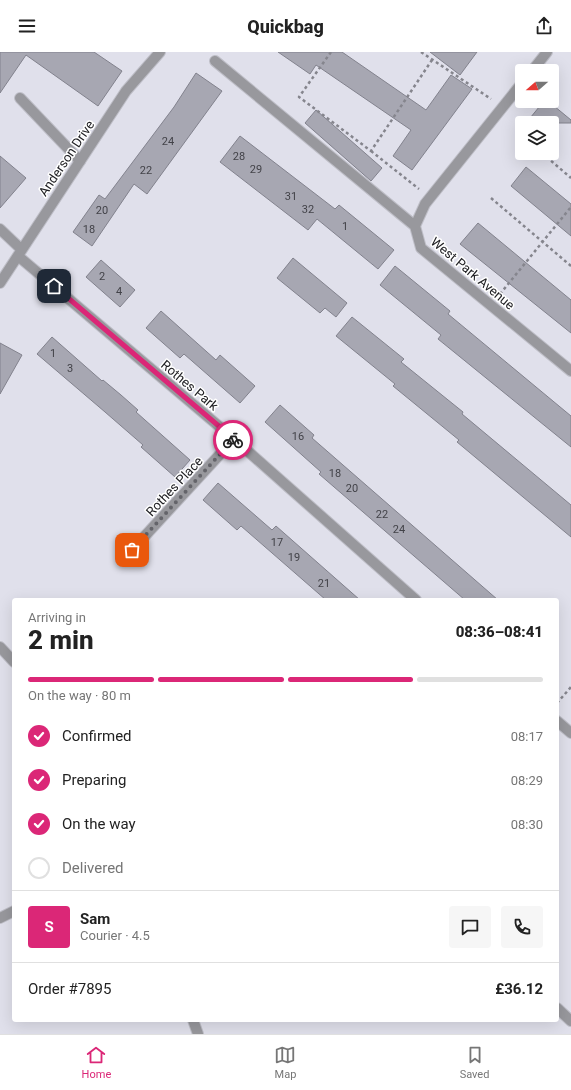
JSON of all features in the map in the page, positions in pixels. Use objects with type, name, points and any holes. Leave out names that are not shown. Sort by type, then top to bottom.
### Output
[{"type":"street","name":"Anderson Drive","points":[[0,282],[126,91],[160,52]]},
{"type":"street","points":[[538,64],[547,52]]},
{"type":"street","points":[[216,61],[415,226],[430,198],[515,92]]},
{"type":"street","points":[[20,98],[80,160]]},
{"type":"street","name":"West Park Avenue","points":[[415,226],[421,248],[571,371]]},
{"type":"street","name":"Rothes Park","points":[[0,229],[20,252],[414,598]]},
{"type":"street","name":"Rothes Place","points":[[132,550],[234,439]]},
{"type":"street","points":[[0,647],[12,660]]},
{"type":"street","points":[[559,723],[571,733]]},
{"type":"street","points":[[0,918],[12,912]]},
{"type":"street","points":[[559,1010],[571,1021]]},
{"type":"street","points":[[193,1022],[198,1034]]},
{"type":"path","points":[[332,52],[299,97],[430,198]]},
{"type":"path","points":[[421,52],[503,107]]},
{"type":"path","points":[[371,151],[432,60]]},
{"type":"path","points":[[550,160],[571,178]]},
{"type":"path","points":[[491,198],[571,266]]},
{"type":"path","points":[[490,305],[571,207]]},
{"type":"path","points":[[559,701],[571,686]]},
{"type":"building","points":[[0,52],[94,52],[122,71],[98,106],[26,55],[0,93]]},
{"type":"building","points":[[278,52],[342,52],[426,110],[451,75],[472,89],[412,170],[393,156],[411,130],[316,65],[310,74]]},
{"type":"building","points":[[430,52],[477,52],[460,75]]},
{"type":"building","points":[[196,73],[222,91],[147,194],[134,184],[92,246],[73,232],[99,195],[105,199],[174,107]]},
{"type":"building","points":[[538,108],[556,108],[571,120],[571,123],[559,123],[559,116],[532,116]]},
{"type":"building","points":[[316,110],[382,168],[371,181],[305,123]]},
{"type":"building","points":[[240,136],[335,209],[339,205],[394,250],[378,269],[317,219],[308,230],[220,162]]},
{"type":"building","points":[[0,156],[26,178],[0,208]]},
{"type":"building","points":[[526,167],[571,204],[571,236],[511,186]]},
{"type":"building","points":[[478,223],[571,300],[571,333],[460,244]]},
{"type":"building","points":[[293,258],[347,303],[336,317],[325,308],[320,313],[277,278]]},
{"type":"building","points":[[101,260],[135,290],[120,307],[86,277]]},
{"type":"building","points":[[395,266],[450,311],[448,314],[571,416],[571,447],[438,339],[441,335],[380,285]]},
{"type":"building","points":[[161,311],[216,360],[220,355],[255,386],[240,403],[184,354],[180,358],[146,328]]},
{"type":"building","points":[[352,317],[404,359],[401,362],[463,412],[462,414],[571,505],[571,537],[457,442],[459,440],[393,386],[395,384],[336,336]]},
{"type":"building","points":[[52,337],[138,410],[136,412],[190,460],[175,477],[141,447],[143,445],[37,354]]},
{"type":"building","points":[[0,343],[22,355],[0,394]]},
{"type":"building","points":[[280,405],[314,435],[312,438],[496,598],[463,598],[319,474],[321,472],[265,422]]},
{"type":"building","points":[[218,483],[272,530],[276,526],[358,598],[324,598],[241,526],[237,530],[203,500]]},
{"type":"way so far","points":[[132,550],[233,440]]},
{"type":"route","points":[[54,286],[234,439],[233,440]]}]
